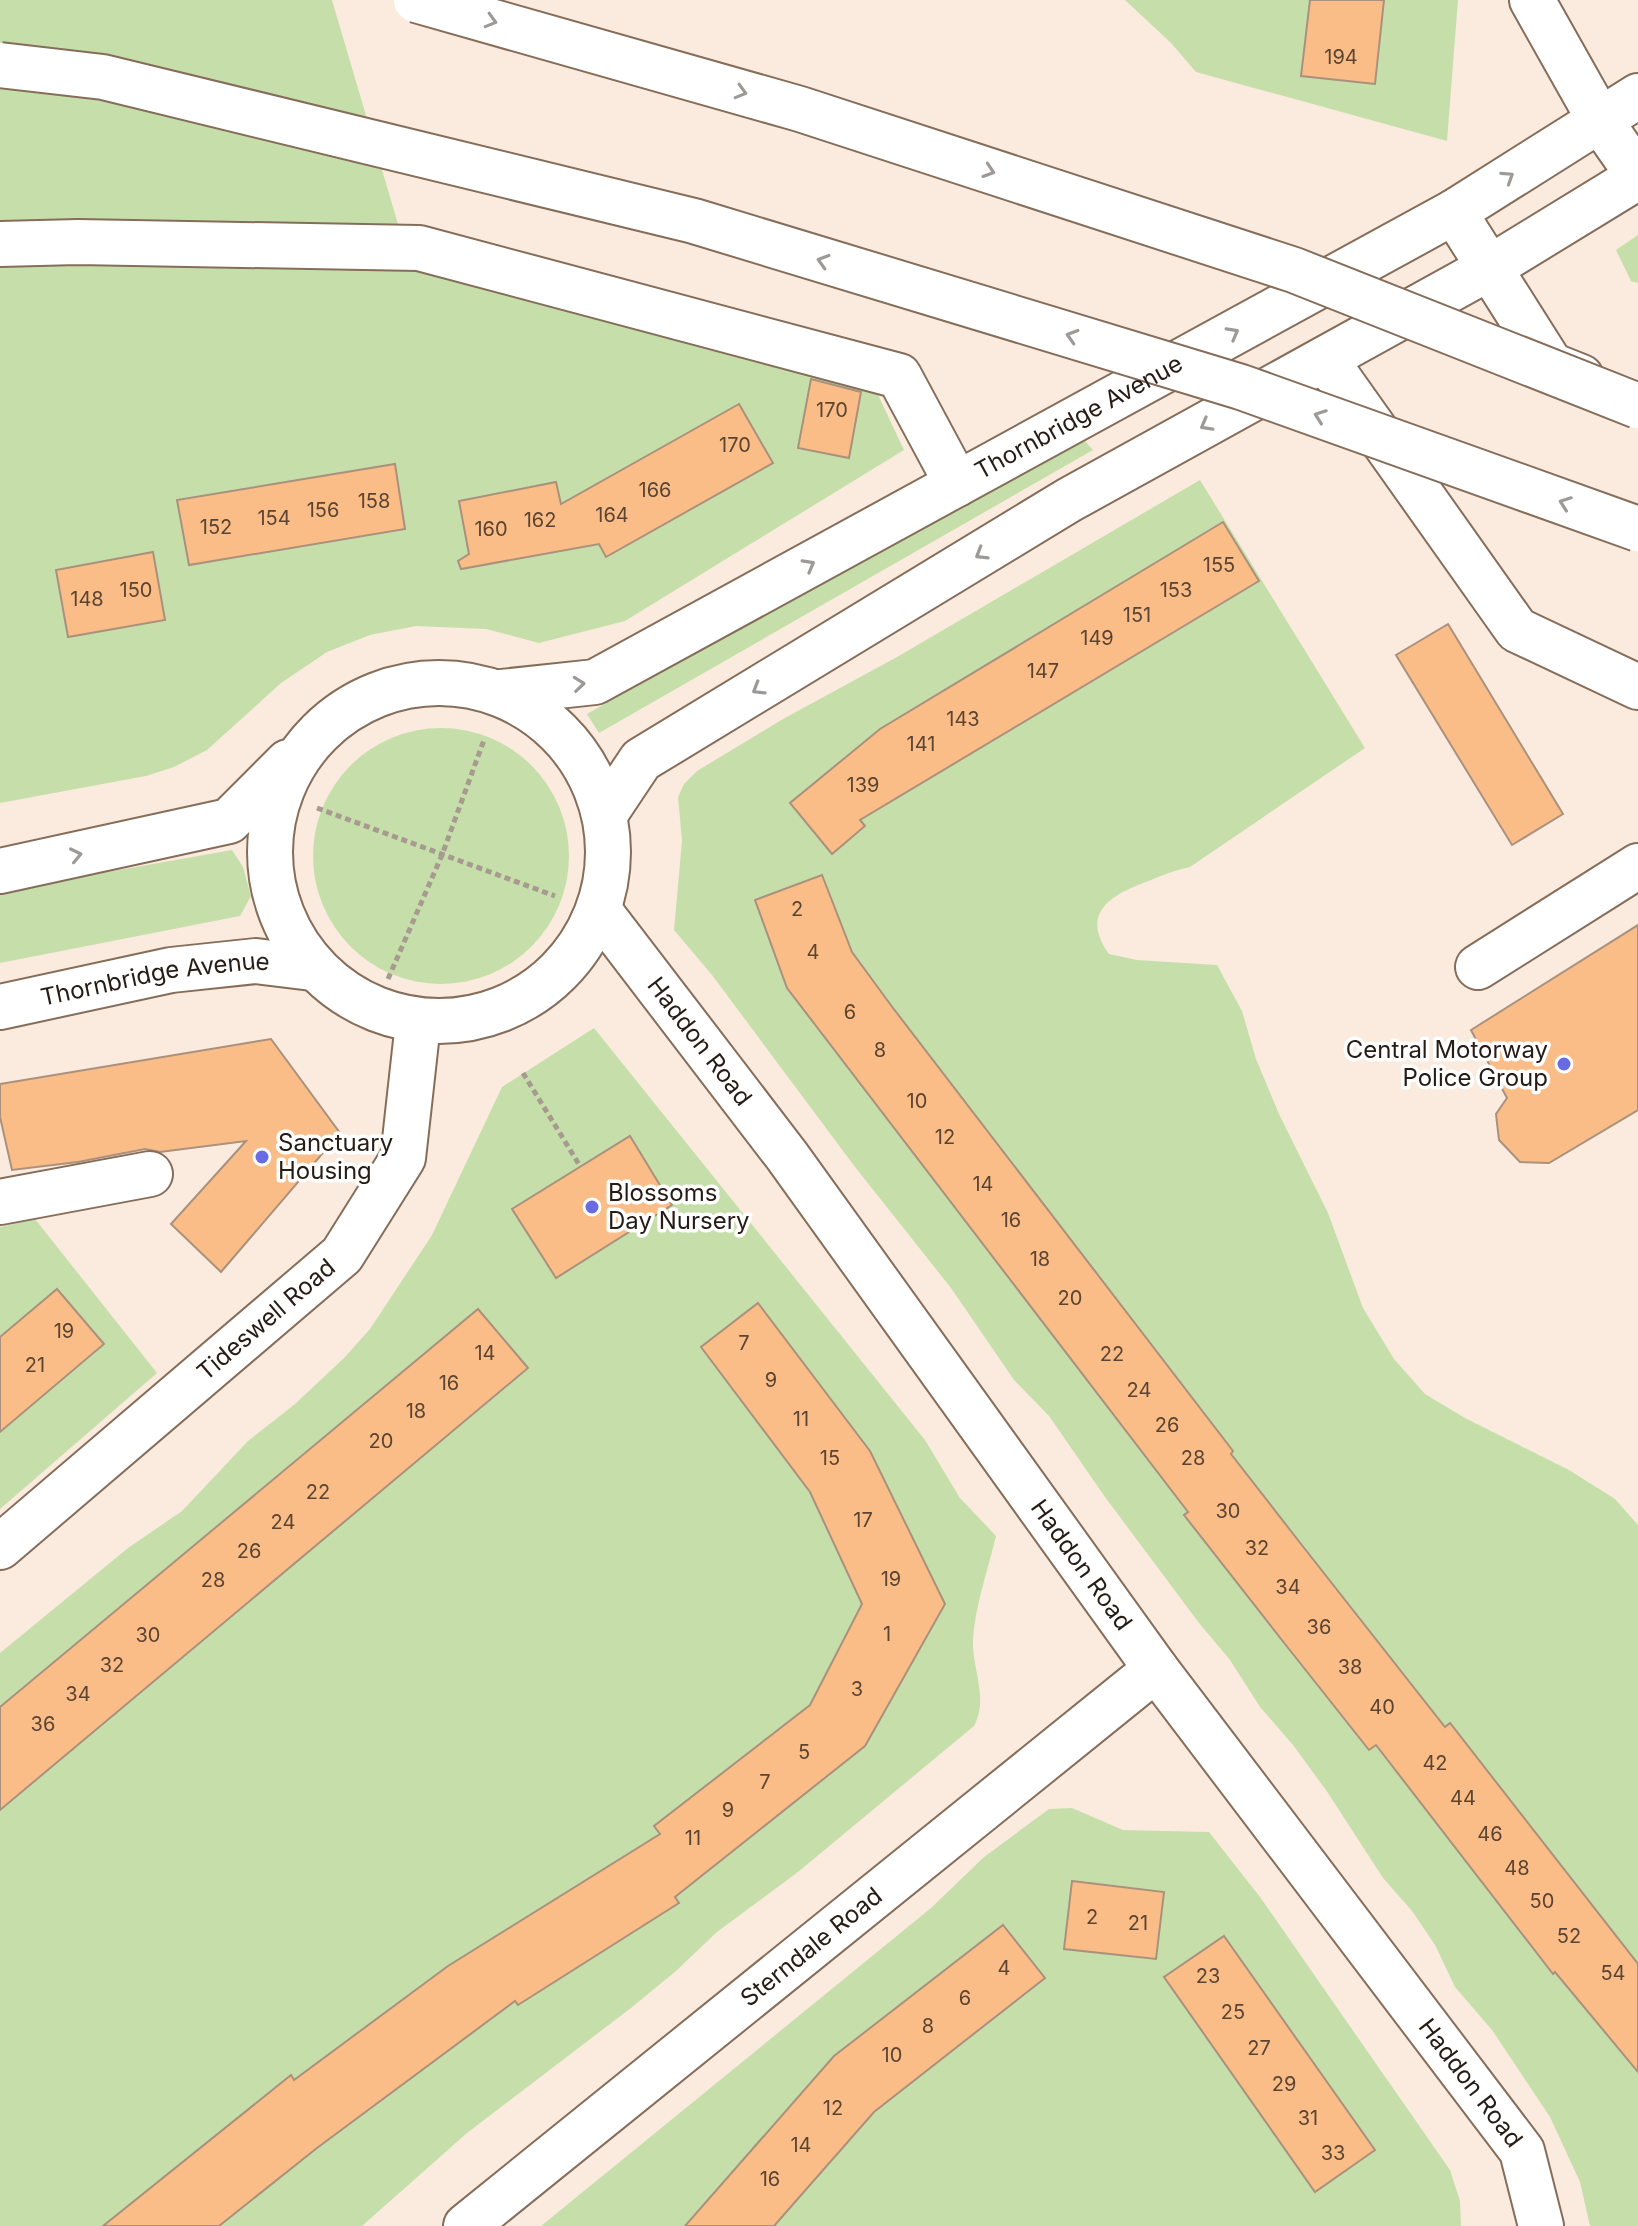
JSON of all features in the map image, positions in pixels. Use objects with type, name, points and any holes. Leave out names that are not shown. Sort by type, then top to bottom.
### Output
[{"type":"main road","points":[[416,0],[800,109],[1294,270],[1638,404]]},
{"type":"main road","points":[[607,811],[641,760],[1069,500],[1491,267],[1638,176],[1599,119],[1532,0]]},
{"type":"main road","points":[[0,65],[103,77],[694,221],[1241,387],[1638,529]]},
{"type":"main road","name":"Thornbridge Avenue","points":[[501,692],[595,682],[1454,212],[1638,96]]},
{"type":"main road","points":[[1454,212],[1551,365]]},
{"type":"main road","points":[[0,244],[78,242],[419,248],[899,376],[957,484]]},
{"type":"main road","points":[[1407,314],[1551,365],[1638,404]]},
{"type":"main road","points":[[1325,359],[1517,630],[1638,687]]},
{"type":"main road","points":[[0,871],[229,821],[330,720],[407,681],[501,692],[537,710],[584,757],[607,811],[601,913],[538,993],[504,1012],[418,1023],[361,1005],[312,968],[275,901],[268,843],[285,778],[330,720]]},
{"type":"main road","points":[[1478,967],[1638,866]]},
{"type":"main road","name":"Haddon Road","points":[[601,913],[787,1156],[1156,1669],[1522,2151],[1541,2226]]},
{"type":"main road","name":"Thornbridge Avenue","points":[[0,1007],[171,970],[256,961],[312,968]]},
{"type":"main road","name":"Tideswell Road","points":[[0,1547],[342,1255],[403,1158],[418,1023]]},
{"type":"main road","points":[[0,1202],[150,1174]]},
{"type":"main road","name":"Sterndale Road","points":[[466,2226],[1156,1669]]},
{"type":"path","points":[[375,1009],[442,855],[501,692]]},
{"type":"path","points":[[281,794],[601,913]]},
{"type":"path","points":[[523,1073],[580,1166]]},
{"type":"green space","points":[[0,0],[332,0],[403,241],[0,242]]},
{"type":"green space","points":[[1125,0],[1458,0],[1447,141],[1196,72],[1171,43]]},
{"type":"green space","points":[[1638,235],[1638,283],[1631,281],[1616,250]]},
{"type":"green space","points":[[31,261],[392,261],[865,367],[904,450],[625,621],[539,643],[486,629],[416,626],[370,635],[327,652],[281,683],[207,750],[174,767],[146,776],[0,803],[0,266]]},
{"type":"green space","points":[[1077,432],[1093,450],[599,733],[587,714]]},
{"type":"green space","points":[[1200,480],[1365,748],[1190,867],[1156,878],[1114,898],[1100,912],[1098,931],[1109,954],[1137,960],[1217,965],[1242,1011],[1256,1059],[1279,1114],[1328,1213],[1363,1308],[1394,1359],[1425,1394],[1465,1418],[1569,1470],[1615,1499],[1638,1525],[1638,2226],[1590,2226],[1580,2182],[1550,2117],[1492,2030],[1455,1987],[1435,1945],[1412,1911],[1383,1878],[1328,1793],[1260,1707],[1230,1660],[1105,1497],[1049,1416],[1014,1380],[951,1288],[855,1167],[712,975],[674,930],[682,841],[678,797],[684,784],[697,771]]},
{"type":"green space","points":[[428,728],[454,728],[490,737],[532,765],[560,807],[567,831],[567,881],[560,905],[532,947],[490,975],[454,984],[428,984],[392,975],[350,947],[322,905],[313,869],[313,843],[322,807],[350,765],[392,737]]},
{"type":"green space","points":[[232,850],[243,867],[251,896],[240,916],[0,963],[0,891]]},
{"type":"green space","points":[[594,1028],[925,1440],[960,1498],[996,1536],[974,1633],[980,1706],[974,1726],[798,1872],[717,1932],[631,2008],[467,2133],[362,2226],[0,2226],[0,1653],[128,1548],[182,1511],[248,1441],[295,1404],[344,1358],[370,1329],[432,1235],[502,1087]]},
{"type":"green space","points":[[35,1219],[157,1373],[0,1509],[0,1227]]},
{"type":"green space","points":[[1072,1808],[1123,1830],[1209,1832],[1260,1897],[1450,2170],[1460,2201],[1461,2226],[541,2226],[931,1908],[984,1857],[1049,1809]]},
{"type":"building","points":[[1310,0],[1384,0],[1375,84],[1301,76]]},
{"type":"building","points":[[811,379],[861,392],[849,458],[798,448]]},
{"type":"building","points":[[739,404],[773,463],[606,557],[599,544],[461,569],[458,561],[469,554],[459,501],[556,482],[561,504]]},
{"type":"building","points":[[395,464],[405,529],[189,565],[177,500]]},
{"type":"building","points":[[1223,522],[1259,581],[860,820],[865,826],[832,854],[790,803],[880,729]]},
{"type":"building","points":[[153,552],[165,620],[68,637],[56,570]]},
{"type":"building","points":[[1448,624],[1563,814],[1512,845],[1396,655]]},
{"type":"building","points":[[822,875],[852,952],[893,1008],[1301,1544],[1445,1727],[1450,1723],[1638,1964],[1638,2072],[1555,1972],[1553,1974],[1376,1745],[1369,1750],[1285,1644],[1184,1515],[1188,1512],[787,988],[755,900]]},
{"type":"building","name":"Central Motorway Police Group","points":[[1638,925],[1638,1110],[1549,1163],[1520,1162],[1499,1140],[1496,1114],[1507,1098],[1471,1030]]},
{"type":"building","name":"Sanctuary Housing","points":[[271,1039],[340,1133],[221,1272],[171,1224],[246,1141],[160,1152],[145,1149],[12,1170],[0,1117],[0,1084]]},
{"type":"building","name":"Blossoms Day Nursery","points":[[630,1136],[672,1205],[556,1278],[512,1209]]},
{"type":"building","points":[[57,1289],[104,1344],[0,1432],[0,1337]]},
{"type":"building","points":[[758,1303],[870,1451],[945,1604],[865,1746],[675,1897],[679,1903],[518,2005],[515,2001],[317,2148],[219,2226],[103,2226],[291,2075],[294,2080],[448,1966],[660,1834],[654,1826],[810,1705],[862,1604],[810,1492],[701,1347]]},
{"type":"building","points":[[478,1309],[528,1368],[0,1810],[0,1707]]},
{"type":"building","points":[[1072,1881],[1164,1892],[1156,1959],[1064,1949]]},
{"type":"building","points":[[1003,1925],[1045,1978],[874,2112],[774,2226],[685,2226],[834,2056]]},
{"type":"building","points":[[1224,1936],[1375,2150],[1315,2192],[1164,1977]]},
{"type":"place","name":"Central Motorway Police Group","points":[[1564,1064]]},
{"type":"place","name":"Sanctuary Housing","points":[[262,1157]]},
{"type":"place","name":"Blossoms Day Nursery","points":[[592,1207]]}]
